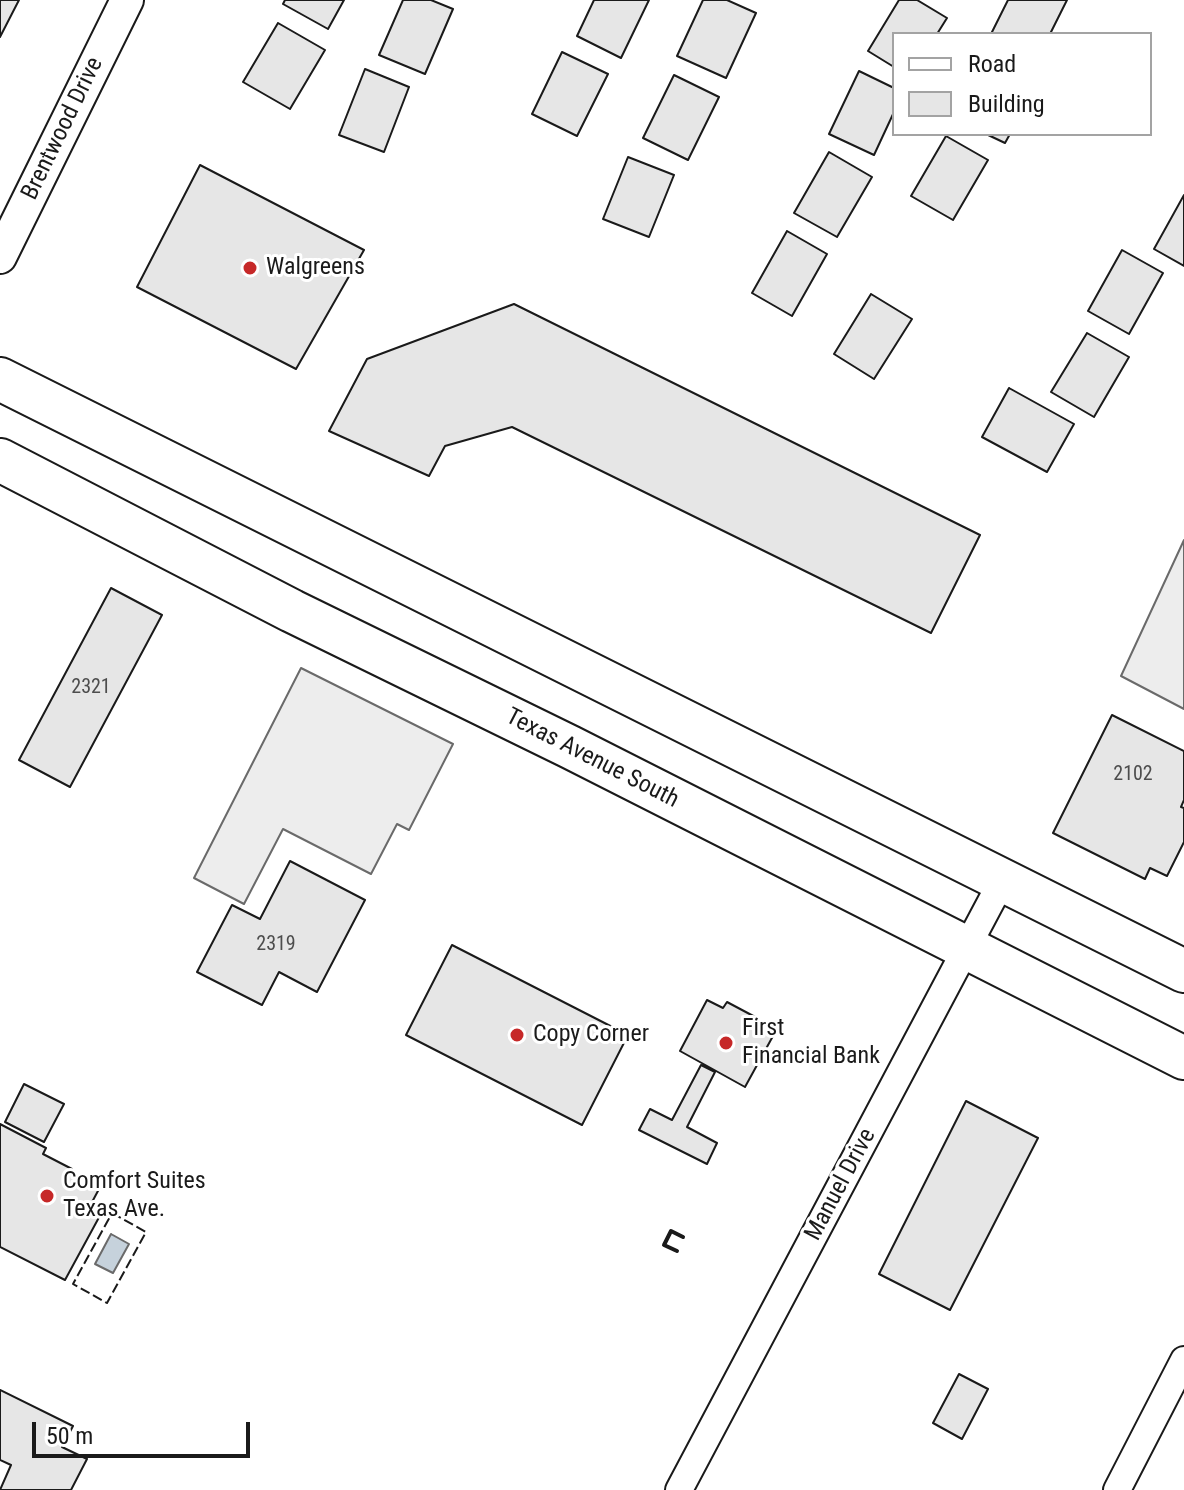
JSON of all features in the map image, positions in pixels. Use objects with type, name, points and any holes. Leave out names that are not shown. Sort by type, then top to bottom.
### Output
[{"type":"main road","points":[[0,379],[1184,971]]},
{"type":"main road","name":"Texas Avenue South","points":[[0,460],[279,604],[584,754],[1184,1058]]},
{"type":"street","name":"Brentwood Drive","points":[[0,257],[127,0]]},
{"type":"street","name":"Manuel Drive","points":[[679,1490],[1002,881]]},
{"type":"street","points":[[1117,1490],[1184,1360]]},
{"type":"shaded area","points":[[1184,540],[1184,709],[1121,676]]},
{"type":"shaded area","points":[[301,668],[453,744],[409,830],[397,824],[371,874],[283,829],[244,904],[194,878]]},
{"type":"shaded area","points":[[111,1234],[129,1244],[113,1273],[95,1264]]},
{"type":"building","points":[[0,0],[19,0],[0,37]]},
{"type":"building","points":[[285,0],[344,0],[328,29],[283,4]]},
{"type":"building","points":[[403,0],[431,0],[453,9],[425,74],[379,55]]},
{"type":"building","points":[[594,0],[649,0],[621,58],[577,36]]},
{"type":"building","points":[[703,0],[727,0],[756,13],[726,78],[677,56]]},
{"type":"building","points":[[899,0],[917,0],[947,18],[938,32],[892,32],[892,66],[868,51]]},
{"type":"building","points":[[1008,0],[1067,0],[1051,32],[992,32]]},
{"type":"building","points":[[278,23],[325,50],[290,109],[243,82]]},
{"type":"building","points":[[562,52],[608,74],[577,136],[532,114]]},
{"type":"building","points":[[365,69],[409,87],[384,152],[339,135]]},
{"type":"building","points":[[859,71],[892,87],[892,116],[874,155],[829,134]]},
{"type":"building","points":[[674,75],[719,97],[688,160],[643,138]]},
{"type":"building","points":[[946,136],[988,160],[953,220],[911,196]]},
{"type":"building","points":[[990,136],[1009,136],[1005,143]]},
{"type":"building","points":[[829,152],[872,177],[837,237],[794,213]]},
{"type":"building","points":[[628,157],[674,175],[649,237],[603,219]]},
{"type":"building","name":"Walgreens","points":[[200,165],[364,250],[296,369],[137,287]]},
{"type":"building","points":[[1184,195],[1184,266],[1154,249]]},
{"type":"building","points":[[787,231],[827,254],[792,316],[752,293]]},
{"type":"building","points":[[1122,250],[1163,273],[1129,334],[1088,311]]},
{"type":"building","points":[[871,294],[912,319],[874,379],[834,354]]},
{"type":"building","points":[[514,304],[980,535],[931,633],[512,427],[445,446],[429,476],[329,431],[367,359]]},
{"type":"building","points":[[1087,333],[1129,357],[1094,417],[1051,392]]},
{"type":"building","points":[[1009,388],[1074,424],[1047,472],[982,437]]},
{"type":"building","points":[[111,588],[162,615],[70,787],[19,760]]},
{"type":"building","points":[[1112,715],[1184,751],[1184,800],[1181,807],[1184,808],[1184,842],[1167,876],[1150,868],[1145,879],[1053,833]]},
{"type":"building","points":[[290,861],[365,900],[317,992],[279,972],[262,1005],[197,972],[232,905],[260,919]]},
{"type":"building","name":"Copy Corner","points":[[452,945],[628,1035],[582,1125],[406,1035]]},
{"type":"building","name":"First Financial Bank","points":[[707,1000],[723,1008],[727,1002],[759,1019],[755,1027],[773,1036],[745,1087],[680,1051]]},
{"type":"building","points":[[701,1065],[715,1072],[687,1127],[717,1143],[707,1164],[639,1130],[650,1109],[672,1120]]},
{"type":"building","points":[[24,1084],[64,1104],[44,1142],[5,1122]]},
{"type":"building","points":[[966,1101],[1038,1138],[950,1310],[879,1274]]},
{"type":"building","name":"Comfort Suites Texas Ave.","points":[[0,1124],[46,1148],[43,1154],[72,1169],[70,1174],[99,1189],[91,1204],[103,1210],[65,1280],[0,1247]]},
{"type":"building","points":[[959,1374],[988,1389],[962,1439],[933,1423]]},
{"type":"building","points":[[0,1390],[73,1426],[62,1447],[87,1459],[71,1490],[0,1490],[11,1465],[0,1460]]},
{"type":"fence","points":[[112,1213],[146,1232],[107,1303],[73,1284],[112,1213]]},
{"type":"wall","points":[[677,1251],[664,1245],[671,1231],[683,1237]]},
{"type":"place","name":"Walgreens","points":[[250,268]]},
{"type":"place","name":"Copy Corner","points":[[517,1035]]},
{"type":"place","name":"First Financial Bank","points":[[726,1043]]},
{"type":"place","name":"Comfort Suites Texas Ave.","points":[[47,1196]]}]
